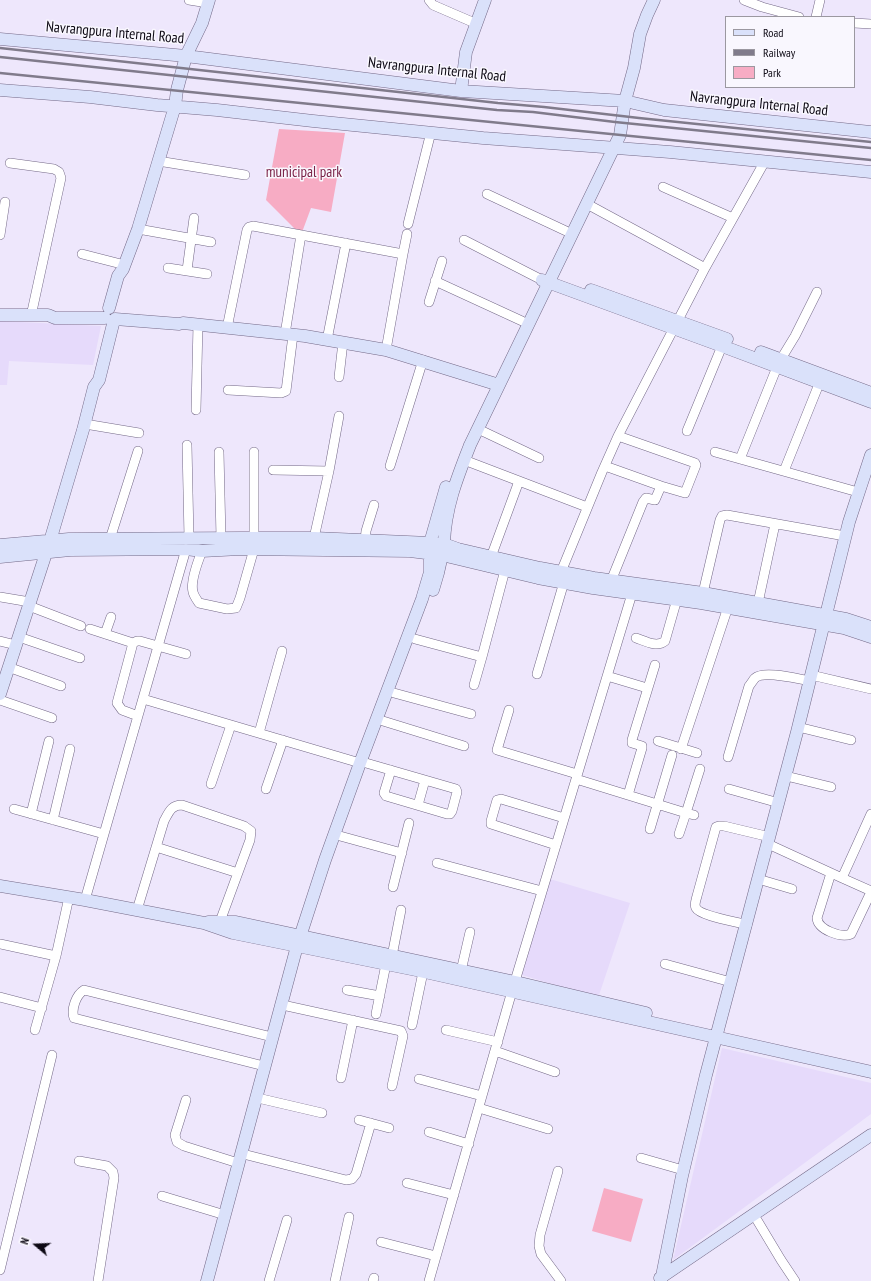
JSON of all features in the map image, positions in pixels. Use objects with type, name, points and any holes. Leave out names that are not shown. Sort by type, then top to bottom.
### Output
[{"type":"street","points":[[0,694],[2,679],[8,668],[48,547],[85,424],[94,387],[99,380],[118,276],[124,267],[138,229],[175,106],[177,90],[186,56],[202,23],[208,2],[189,0]]},
{"type":"street","points":[[430,0],[433,5],[477,24]]},
{"type":"street","points":[[461,91],[466,52],[485,0]]},
{"type":"street","points":[[207,1281],[224,1215],[262,1099],[287,1006],[302,942],[325,860],[363,763],[422,599],[430,572],[430,549],[444,491],[463,442],[496,383],[547,278],[566,231],[612,145],[620,134],[625,101],[634,68],[640,34],[654,0]]},
{"type":"street","points":[[744,0],[762,7],[795,16]]},
{"type":"street","points":[[816,16],[820,0]]},
{"type":"street","points":[[855,23],[871,24]]},
{"type":"street","name":"Navrangpura Internal Road","points":[[0,39],[186,56],[461,91],[625,101],[664,110],[871,132]]},
{"type":"street","points":[[0,90],[90,97],[483,138],[612,145],[871,172]]},
{"type":"street","points":[[408,224],[431,132]]},
{"type":"street","points":[[213,1281],[272,1037],[302,942],[340,836],[363,763],[383,721],[430,601],[443,550],[444,529],[451,494],[522,321],[587,204],[612,145]]},
{"type":"street","points":[[158,161],[245,175]]},
{"type":"street","points":[[536,674],[563,577],[588,507],[618,436],[705,268],[766,162]]},
{"type":"street","points":[[10,163],[54,169],[59,172],[61,178],[31,316]]},
{"type":"street","points":[[663,188],[733,218]]},
{"type":"street","points":[[487,194],[566,231]]},
{"type":"street","points":[[0,235],[5,202]]},
{"type":"street","points":[[587,204],[705,268]]},
{"type":"street","points":[[187,270],[194,218]]},
{"type":"street","points":[[227,328],[247,230],[249,227],[253,226],[403,254]]},
{"type":"street","points":[[138,229],[211,242]]},
{"type":"street","points":[[386,350],[407,234]]},
{"type":"street","points":[[228,390],[281,393],[286,391],[289,334],[301,235]]},
{"type":"street","points":[[464,240],[547,278],[779,363],[820,384],[871,402]]},
{"type":"street","points":[[327,340],[346,243]]},
{"type":"street","points":[[82,254],[124,267]]},
{"type":"street","points":[[429,302],[442,261]]},
{"type":"street","points":[[168,268],[207,274]]},
{"type":"street","points":[[435,281],[522,321]]},
{"type":"street","points":[[740,459],[779,363],[795,336],[817,292]]},
{"type":"street","points":[[0,315],[48,315],[55,310],[180,319],[183,322],[289,334],[386,350],[496,383]]},
{"type":"street","points":[[196,410],[198,324]]},
{"type":"street","points":[[676,325],[722,346],[871,393]]},
{"type":"street","points":[[339,377],[344,342]]},
{"type":"street","points":[[687,431],[722,346]]},
{"type":"street","points":[[390,466],[423,360]]},
{"type":"street","points":[[784,471],[820,384]]},
{"type":"street","points":[[314,538],[339,416]]},
{"type":"street","points":[[85,424],[140,433]]},
{"type":"street","points":[[478,430],[539,458]]},
{"type":"street","points":[[605,466],[660,486],[685,493],[696,465],[695,463],[618,436]]},
{"type":"street","points":[[85,900],[187,544],[187,445]]},
{"type":"street","points":[[110,539],[138,451]]},
{"type":"street","points":[[219,452],[221,538]]},
{"type":"street","points":[[202,551],[196,566],[193,585],[193,592],[199,603],[227,609],[236,608],[254,543],[254,452]]},
{"type":"street","points":[[715,452],[858,492]]},
{"type":"street","points":[[662,1280],[683,1170],[717,1034],[786,776],[845,536],[858,492],[868,471],[871,455]]},
{"type":"street","points":[[464,460],[588,507]]},
{"type":"street","points":[[273,470],[328,471]]},
{"type":"street","points":[[491,557],[518,481]]},
{"type":"street","points":[[611,581],[643,502],[646,498],[655,500],[660,486]]},
{"type":"street","points":[[365,540],[366,531],[374,505]]},
{"type":"street","points":[[703,593],[722,516],[727,515],[845,536]]},
{"type":"street","points":[[758,603],[775,524]]},
{"type":"street","points":[[0,545],[48,547],[70,550],[187,544],[221,538],[254,543],[410,551],[430,549]]},
{"type":"street","points":[[0,557],[48,547],[70,539],[110,539],[187,544],[202,551],[254,543],[314,538],[365,540],[430,549],[458,549],[563,577],[634,589],[677,599],[824,620],[846,619],[871,627]]},
{"type":"street","points":[[443,550],[505,570],[611,581],[634,589],[703,593],[758,603],[824,620],[871,637]]},
{"type":"street","points":[[474,685],[505,570]]},
{"type":"street","points":[[429,1281],[496,1046],[576,776],[634,589]]},
{"type":"street","points":[[0,597],[29,604],[86,627],[133,643],[140,641],[186,654]]},
{"type":"street","points":[[636,638],[661,645],[665,641],[677,599]]},
{"type":"street","points":[[681,749],[728,607]]},
{"type":"street","points":[[105,634],[111,617]]},
{"type":"street","points":[[415,639],[482,657]]},
{"type":"street","points":[[0,641],[17,641],[80,658]]},
{"type":"street","points":[[133,643],[117,703],[122,710],[138,716]]},
{"type":"street","points":[[259,733],[282,650]]},
{"type":"street","points":[[628,795],[642,748],[642,746],[632,743],[632,740],[655,665]]},
{"type":"street","points":[[8,668],[61,686]]},
{"type":"street","points":[[728,757],[749,686],[756,677],[762,675],[772,675],[810,678],[871,690]]},
{"type":"street","points":[[607,676],[647,688]]},
{"type":"street","points":[[394,693],[471,714]]},
{"type":"street","points":[[143,699],[283,740],[391,770],[456,789],[457,792],[450,814],[385,795],[391,770]]},
{"type":"street","points":[[0,700],[52,718]]},
{"type":"street","points":[[509,710],[497,750],[628,795],[690,814]]},
{"type":"street","points":[[383,721],[464,746]]},
{"type":"street","points":[[211,784],[231,725]]},
{"type":"street","points":[[798,727],[851,740]]},
{"type":"street","points":[[266,789],[283,740]]},
{"type":"street","points":[[31,814],[49,741]]},
{"type":"street","points":[[658,741],[696,754]]},
{"type":"street","points":[[53,820],[70,748]]},
{"type":"street","points":[[650,829],[672,755]]},
{"type":"street","points":[[679,834],[690,814],[700,768]]},
{"type":"street","points":[[786,776],[831,787]]},
{"type":"street","points":[[418,805],[425,780]]},
{"type":"street","points":[[729,789],[779,803]]},
{"type":"street","points":[[556,845],[491,824],[491,821],[498,800],[501,799],[564,818]]},
{"type":"street","points":[[137,910],[164,821],[171,808],[176,805],[182,805],[244,826],[251,831],[250,840],[219,925]]},
{"type":"street","points":[[14,809],[104,834]]},
{"type":"street","points":[[842,878],[871,814]]},
{"type":"street","points":[[392,887],[409,823]]},
{"type":"street","points":[[746,925],[698,911],[696,908],[697,896],[716,827],[724,826],[769,841],[871,892],[851,934],[846,936],[822,928],[817,923],[817,918],[831,873]]},
{"type":"street","points":[[340,836],[402,853]]},
{"type":"street","points":[[156,847],[238,873]]},
{"type":"street","points":[[437,863],[542,891]]},
{"type":"street","points":[[758,879],[792,889]]},
{"type":"street","points":[[0,886],[204,922],[219,925],[233,933],[302,942],[389,960],[419,968],[514,987],[809,1055],[871,1072]]},
{"type":"street","points":[[35,1030],[56,956],[69,897]]},
{"type":"street","points":[[376,1014],[401,910]]},
{"type":"street","points":[[461,971],[470,932]]},
{"type":"street","points":[[0,944],[56,956]]},
{"type":"street","points":[[665,964],[731,982]]},
{"type":"street","points":[[419,968],[461,971],[514,987]]},
{"type":"street","points":[[412,1025],[419,968]]},
{"type":"street","points":[[264,1066],[74,1018],[75,1003],[78,994],[84,990],[272,1037]]},
{"type":"street","points":[[347,990],[380,996]]},
{"type":"street","points":[[0,997],[42,1008]]},
{"type":"street","points":[[287,1006],[401,1031],[404,1036],[392,1086]]},
{"type":"street","points":[[341,1078],[353,1020]]},
{"type":"street","points":[[446,1030],[496,1046],[555,1072]]},
{"type":"street","points":[[0,1270],[2,1256],[52,1055]]},
{"type":"street","points":[[809,1055],[871,1065]]},
{"type":"street","points":[[419,1078],[482,1096]]},
{"type":"street","points":[[262,1099],[322,1113]]},
{"type":"street","points":[[186,1100],[176,1135],[177,1142],[184,1146],[346,1180],[352,1179],[356,1174],[371,1123]]},
{"type":"street","points":[[479,1108],[548,1129]]},
{"type":"street","points":[[359,1120],[389,1128]]},
{"type":"street","points":[[429,1132],[469,1144]]},
{"type":"street","points":[[662,1280],[871,1135]]},
{"type":"street","points":[[662,1280],[757,1220],[871,1142]]},
{"type":"street","points":[[641,1158],[683,1170]]},
{"type":"street","points":[[79,1161],[107,1166],[113,1172],[114,1178],[98,1281]]},
{"type":"street","points":[[558,1172],[540,1235],[539,1246],[541,1254],[561,1281]]},
{"type":"street","points":[[406,1183],[454,1195]]},
{"type":"street","points":[[162,1196],[224,1215]]},
{"type":"street","points":[[335,1281],[350,1217]]},
{"type":"street","points":[[269,1281],[287,1220]]},
{"type":"street","points":[[757,1220],[780,1260],[795,1281]]},
{"type":"street","points":[[381,1242],[436,1256]]},
{"type":"shaded area","points":[[0,321],[101,326],[93,365],[9,361],[7,385],[0,385]]},
{"type":"shaded area","points":[[550,879],[630,903],[598,998],[522,975]]},
{"type":"shaded area","points":[[722,1048],[871,1083],[871,1114],[673,1260]]},
{"type":"green space","name":"municipal park","points":[[279,129],[345,133],[331,212],[311,208],[301,235],[266,200]]},
{"type":"green space","points":[[604,1188],[643,1199],[631,1242],[592,1231]]},
{"type":"railway","points":[[0,48],[498,103],[871,142]]},
{"type":"railway","points":[[0,57],[871,148]]},
{"type":"railway","points":[[0,73],[871,160]]}]
